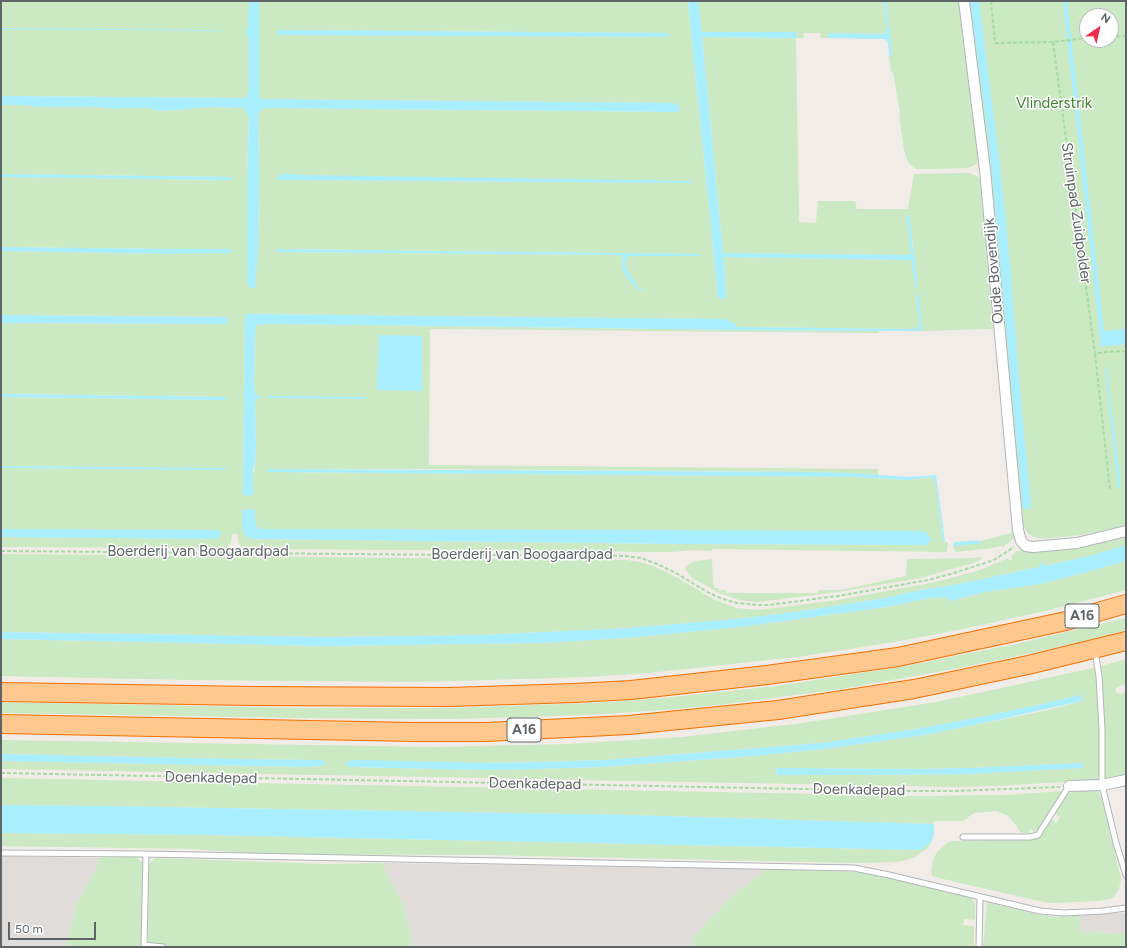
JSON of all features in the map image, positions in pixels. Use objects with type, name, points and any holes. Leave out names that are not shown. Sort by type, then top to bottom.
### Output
[{"type":"highway","name":"A16","points":[[1,692],[449,697],[575,694],[631,690],[767,675],[898,657],[1066,621],[1126,604]]},
{"type":"highway","name":"A16","points":[[1,724],[414,732],[485,732],[629,725],[778,710],[914,689],[1028,665],[1126,641]]},
{"type":"street","name":"Oude Bovendijk","points":[[964,1],[985,170],[1018,530],[1021,541]]},
{"type":"street","points":[[1021,541],[1026,546],[1033,547],[1077,543],[1126,531]]},
{"type":"street","points":[[1069,786],[1102,785],[1126,780]]},
{"type":"lane","points":[[1095,649],[1100,691],[1102,785],[1116,843],[1126,875]]},
{"type":"lane","points":[[963,837],[1030,838],[1038,835],[1069,786]]},
{"type":"lane","points":[[1,853],[146,854],[854,868],[1040,911],[1064,913],[1126,908]]},
{"type":"lane","points":[[146,854],[144,946],[163,947]]},
{"type":"lane","points":[[979,947],[980,897]]},
{"type":"path","points":[[991,1],[995,43],[1053,42],[1079,39]]},
{"type":"path","name":"Struinpad Zuidpolder","points":[[1053,42],[1095,354],[1110,489]]},
{"type":"path","points":[[1095,354],[1126,351]]},
{"type":"path","name":"Boerderij van Boogaardpad","points":[[1,551],[626,556],[641,558],[662,566],[723,599],[737,603],[759,606],[838,596],[938,578],[994,560],[1021,541]]},
{"type":"path","name":"Doenkadepad","points":[[1,774],[953,791],[1069,786]]},
{"type":"shaded area","points":[[1,856],[98,858],[99,863],[77,902],[66,947],[1,947]]},
{"type":"shaded area","points":[[382,863],[767,869],[732,896],[695,935],[691,947],[413,947],[404,906]]},
{"type":"shaded area","points":[[1126,913],[1126,933],[1080,932],[1080,914]]},
{"type":"green space","points":[[1,1],[249,1],[249,87],[247,96],[246,98],[234,98],[1,96]]},
{"type":"green space","points":[[259,1],[688,1],[718,297],[726,296],[724,257],[912,260],[916,287],[918,287],[913,241],[906,216],[911,254],[723,253],[702,37],[796,38],[799,222],[816,223],[818,201],[855,201],[857,209],[908,209],[914,174],[969,173],[977,176],[981,181],[993,329],[921,331],[918,295],[916,295],[919,320],[918,329],[736,327],[735,324],[724,319],[245,314],[243,495],[249,496],[255,465],[255,402],[258,399],[258,396],[255,394],[254,385],[255,328],[257,325],[879,331],[879,333],[430,329],[429,465],[878,469],[878,475],[816,472],[426,469],[268,469],[268,472],[855,477],[908,480],[929,477],[934,479],[936,486],[943,542],[948,542],[947,551],[712,549],[712,551],[694,550],[673,552],[638,552],[245,549],[239,544],[237,534],[232,534],[231,543],[227,548],[1,547],[1,537],[215,539],[218,538],[220,531],[1,529],[1,468],[226,469],[1,466],[1,397],[225,400],[226,397],[1,394],[1,323],[226,324],[227,317],[1,315],[1,251],[170,254],[231,251],[230,249],[1,247],[1,177],[231,180],[232,177],[1,174],[1,105],[27,105],[36,107],[99,107],[114,109],[149,108],[158,111],[205,107],[243,108],[249,116],[247,178],[247,284],[250,288],[254,288],[258,251],[258,113],[265,108],[677,112],[680,109],[678,105],[673,103],[261,99],[259,97]],"holes":[[[278,30],[669,33],[669,36],[277,33]],[[294,174],[692,183],[277,180]],[[277,249],[700,254],[699,256],[630,255],[626,259],[625,266],[637,286],[646,291],[640,291],[622,265],[623,257],[618,255],[276,252]],[[255,509],[255,525],[260,529],[928,543],[925,545],[679,544],[251,539],[243,532]]]},
{"type":"green space","points":[[698,1],[883,1],[887,27],[887,31],[884,34],[829,33],[828,38],[821,38],[820,33],[803,33],[804,38],[796,38],[796,33],[701,32]]},
{"type":"green space","points":[[886,1],[959,1],[978,158],[977,163],[973,166],[967,168],[916,169],[908,162],[904,150],[893,72],[891,72],[889,56],[892,55]]},
{"type":"green space","name":"Vlinderstrik","points":[[969,1],[973,17],[971,1],[1126,1],[1126,525],[1082,535],[1041,539],[1032,536],[1026,531],[1022,521],[1000,270]]},
{"type":"green space","points":[[1014,532],[1014,538],[1003,547],[1000,546],[956,552],[953,548],[954,543],[962,545],[974,543]]},
{"type":"green space","points":[[1126,536],[1126,545],[1086,557],[885,598],[802,611],[737,619],[629,628],[482,635],[328,637],[1,632],[1,554],[627,560],[656,567],[715,600],[737,608],[759,610],[838,600],[936,582],[977,571],[1008,558],[1009,560],[1012,560],[1012,555],[1015,554],[1015,552],[1024,548]]},
{"type":"green space","points":[[982,557],[980,560],[970,564],[921,578],[838,592],[758,602],[739,600],[719,593],[691,577],[685,568],[695,561],[712,559],[713,585],[715,585],[715,588],[718,588],[719,591],[726,590],[726,593],[818,593],[819,590],[841,590],[906,576],[907,559]]},
{"type":"green space","points":[[1126,561],[1126,590],[1045,611],[894,642],[804,656],[648,673],[587,677],[422,682],[190,680],[1,676],[1,639],[325,646],[540,643],[626,638],[740,627],[886,607],[929,598],[945,597],[952,601],[985,592],[1040,584]]},
{"type":"green space","points":[[1126,618],[1126,630],[1093,639],[959,668],[841,689],[719,705],[663,710],[589,715],[449,719],[1,713],[1,702],[303,708],[449,708],[592,703],[663,698],[777,686],[906,666],[1016,644]]},
{"type":"green space","points":[[1126,659],[1126,684],[1115,689],[1116,692],[1120,694],[1126,693],[1126,777],[999,786],[955,787],[1,769],[1,761],[307,767],[321,766],[322,760],[1,754],[1,740],[437,747],[568,744],[682,737],[803,723],[936,702],[1102,666]],"holes":[[[1079,695],[1083,700],[1048,710],[925,735],[824,749],[754,756],[601,767],[536,769],[484,770],[349,767],[347,765],[605,760],[821,743],[916,729],[986,716]],[[1083,764],[1082,768],[967,774],[777,775],[776,773],[777,768],[917,769]]]},
{"type":"green space","points":[[1,778],[922,796],[1005,795],[1063,791],[1039,828],[1035,832],[1030,829],[1029,833],[1025,833],[1020,832],[1007,815],[996,811],[974,813],[963,821],[934,821],[934,824],[630,815],[1,805]]},
{"type":"green space","points":[[1092,788],[1098,790],[1105,810],[1121,879],[1119,889],[1114,897],[1098,901],[1051,903],[932,876],[931,870],[934,857],[939,850],[950,841],[1033,839],[1039,836],[1051,819],[1056,823],[1060,817],[1055,813],[1067,795]]},
{"type":"green space","points":[[1,833],[208,835],[920,850],[931,842],[928,848],[915,857],[907,860],[897,862],[855,863],[484,855],[265,854],[192,849],[1,846]]},
{"type":"green space","points":[[136,857],[144,863],[142,947],[66,947],[77,902],[99,863],[98,858]]},
{"type":"green space","points":[[155,858],[325,864],[382,863],[404,906],[413,947],[148,947],[149,864]]},
{"type":"green space","points":[[767,869],[856,872],[879,875],[972,897],[975,906],[975,920],[964,919],[963,925],[974,926],[974,947],[691,947],[695,935],[732,896]]},
{"type":"green space","points":[[987,902],[1036,914],[1057,917],[1080,914],[1080,932],[1126,933],[1126,947],[983,947]]},
{"type":"water","points":[[249,1],[259,1],[259,97],[261,99],[673,103],[678,105],[680,109],[678,112],[265,108],[258,113],[258,251],[255,288],[250,288],[247,284],[247,178],[249,116],[243,108],[205,107],[158,111],[149,108],[114,109],[99,107],[36,107],[27,105],[1,105],[1,96],[246,98],[249,87],[249,40],[246,35],[246,30],[248,27]]},
{"type":"water","points":[[688,1],[698,1],[702,32],[796,32],[796,38],[702,37],[723,253],[911,254],[906,216],[909,215],[918,287],[916,288],[911,260],[724,257],[726,296],[723,300],[718,297]]},
{"type":"water","points":[[883,1],[886,1],[892,55],[889,56],[888,43],[884,39],[828,38],[829,33],[884,34],[887,27]]},
{"type":"water","points":[[970,1],[979,1],[1001,175],[1031,508],[1023,509],[988,134]]},
{"type":"water","points":[[1063,1],[1067,1],[1104,331],[1126,329],[1126,344],[1101,347]]},
{"type":"water","points":[[1,29],[221,30],[221,31]]},
{"type":"water","points":[[278,30],[669,33],[669,36],[279,35],[276,33]]},
{"type":"water","points":[[1,174],[232,177],[231,180],[1,177]]},
{"type":"water","points":[[281,174],[692,181],[692,183],[277,180]]},
{"type":"water","points":[[1,247],[230,249],[231,253],[170,254],[1,251]]},
{"type":"water","points":[[276,249],[700,254],[700,256],[629,256],[626,259],[625,266],[637,286],[642,290],[647,291],[640,291],[631,283],[622,269],[623,257],[618,255],[276,252]]},
{"type":"water","points":[[916,295],[919,295],[921,331],[257,325],[255,328],[254,385],[255,394],[261,397],[255,402],[256,447],[255,465],[253,469],[253,496],[243,495],[245,314],[724,319],[735,324],[736,327],[917,329],[919,320]]},
{"type":"water","points":[[1,315],[227,317],[227,324],[1,323]]},
{"type":"water","points":[[379,335],[422,336],[422,391],[377,390]]},
{"type":"water","points":[[1105,367],[1107,367],[1121,488],[1118,488]]},
{"type":"water","points":[[1,394],[226,397],[226,400],[1,397]]},
{"type":"water","points":[[267,396],[366,397],[366,399],[267,398]]},
{"type":"water","points":[[1,466],[226,468],[226,470],[1,468]]},
{"type":"water","points":[[267,469],[816,472],[908,477],[936,475],[945,542],[943,542],[936,486],[934,479],[929,477],[908,480],[855,477],[268,472]]},
{"type":"water","points":[[255,509],[255,525],[260,529],[921,531],[926,532],[931,539],[930,542],[925,545],[250,539],[243,532],[242,510]]},
{"type":"water","points":[[1,529],[216,530],[220,531],[221,533],[220,537],[215,539],[1,537]]},
{"type":"water","points":[[1126,545],[1126,561],[1040,584],[985,592],[951,601],[945,597],[929,598],[886,607],[740,627],[626,638],[540,643],[325,646],[1,639],[1,632],[328,637],[482,635],[629,628],[737,619],[802,611],[949,586],[1086,557]]},
{"type":"water","points":[[1079,695],[1083,700],[925,735],[824,749],[754,756],[601,767],[484,770],[349,767],[346,762],[360,760],[489,763],[605,760],[821,743],[916,729],[986,716]]},
{"type":"water","points":[[1,754],[322,760],[324,761],[324,765],[307,767],[1,761]]},
{"type":"water","points":[[1081,763],[1083,765],[1082,768],[967,774],[777,775],[776,773],[777,768],[917,769]]},
{"type":"water","points":[[1,805],[630,815],[934,824],[934,836],[931,842],[921,850],[208,835],[1,833]]},
{"type":"waterway","points":[[955,544],[978,542]]},
{"type":"waterway","points":[[1041,564],[1042,570]]}]
